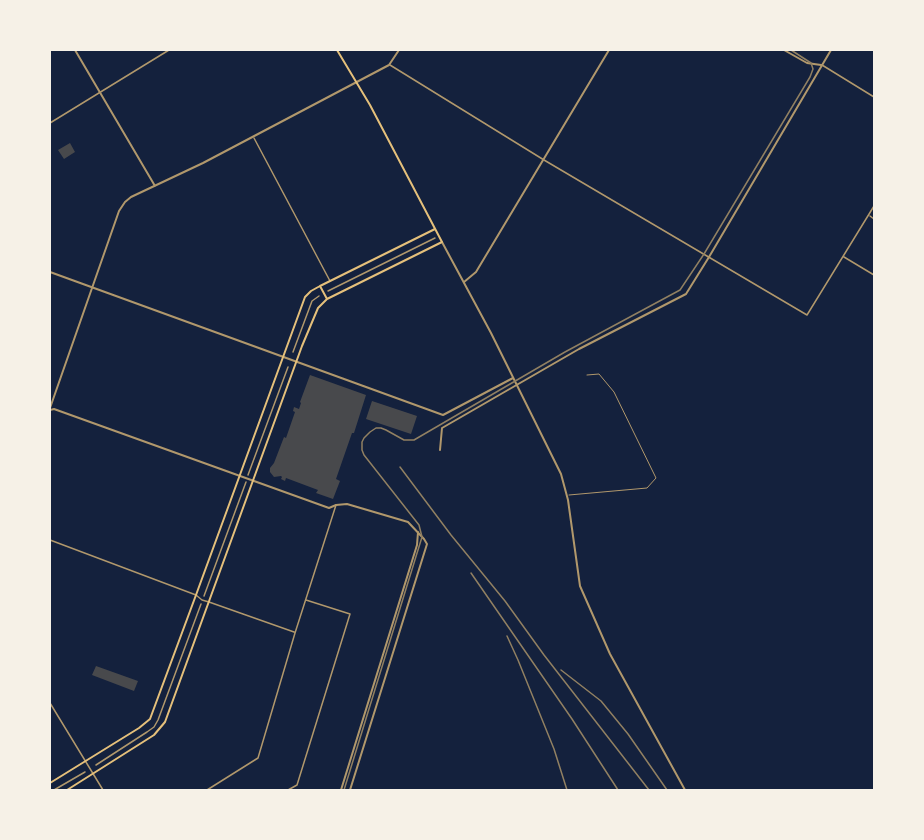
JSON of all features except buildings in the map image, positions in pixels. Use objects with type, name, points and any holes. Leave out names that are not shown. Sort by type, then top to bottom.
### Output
[{"type":"main road","points":[[66,790],[154,735],[165,722],[318,308],[327,299],[442,242],[358,83],[337,50]]},
{"type":"main road","points":[[50,783],[139,728],[150,718],[305,297],[320,286],[435,229]]},
{"type":"main road","points":[[320,286],[327,299]]},
{"type":"street","points":[[75,50],[155,186]]},
{"type":"street","points":[[50,123],[169,50]]},
{"type":"street","points":[[350,790],[427,544],[418,532],[408,522],[347,504],[329,508],[50,409],[119,211],[125,202],[358,83],[389,65],[399,50]]},
{"type":"street","points":[[464,282],[476,272],[609,50]]},
{"type":"street","points":[[784,50],[807,63],[821,65],[874,97]]},
{"type":"street","points":[[440,450],[442,428],[579,349],[686,294],[831,50]]},
{"type":"street","points":[[389,65],[544,160],[807,315],[874,206]]},
{"type":"street","points":[[253,137],[330,281]]},
{"type":"street","points":[[869,215],[874,219]]},
{"type":"street","points":[[328,291],[435,238]]},
{"type":"street","points":[[442,242],[561,474],[567,495],[580,586],[610,654],[685,790]]},
{"type":"street","points":[[843,256],[874,275]]},
{"type":"street","points":[[50,272],[443,415],[513,378]]},
{"type":"street","points":[[293,352],[312,301],[319,297]]},
{"type":"street","points":[[248,475],[288,367]]},
{"type":"street","points":[[204,596],[246,482]]},
{"type":"street","points":[[207,790],[258,758],[336,505]]},
{"type":"street","points":[[341,790],[417,545],[418,532]]},
{"type":"street","points":[[50,540],[196,595],[202,600],[295,633]]},
{"type":"street","points":[[288,790],[297,785],[350,614],[305,600]]},
{"type":"street","points":[[96,765],[147,732],[158,720],[201,604]]},
{"type":"street","points":[[50,703],[103,790]]},
{"type":"street","points":[[54,790],[85,772]]},
{"type":"lane","points":[[567,495],[647,488],[656,478],[614,392],[599,374],[587,375]]},
{"type":"tram line","points":[[344,790],[422,537],[419,525],[364,455],[362,450],[364,438],[376,428],[381,428],[404,440],[414,440],[565,352],[680,290],[810,77],[813,69],[811,63],[791,50]]},
{"type":"railway","points":[[400,467],[649,790]]},
{"type":"railway","points":[[471,573],[618,790]]},
{"type":"railway","points":[[507,636],[554,749],[567,790]]},
{"type":"railway","points":[[561,670],[601,701],[628,734],[667,790]]}]
